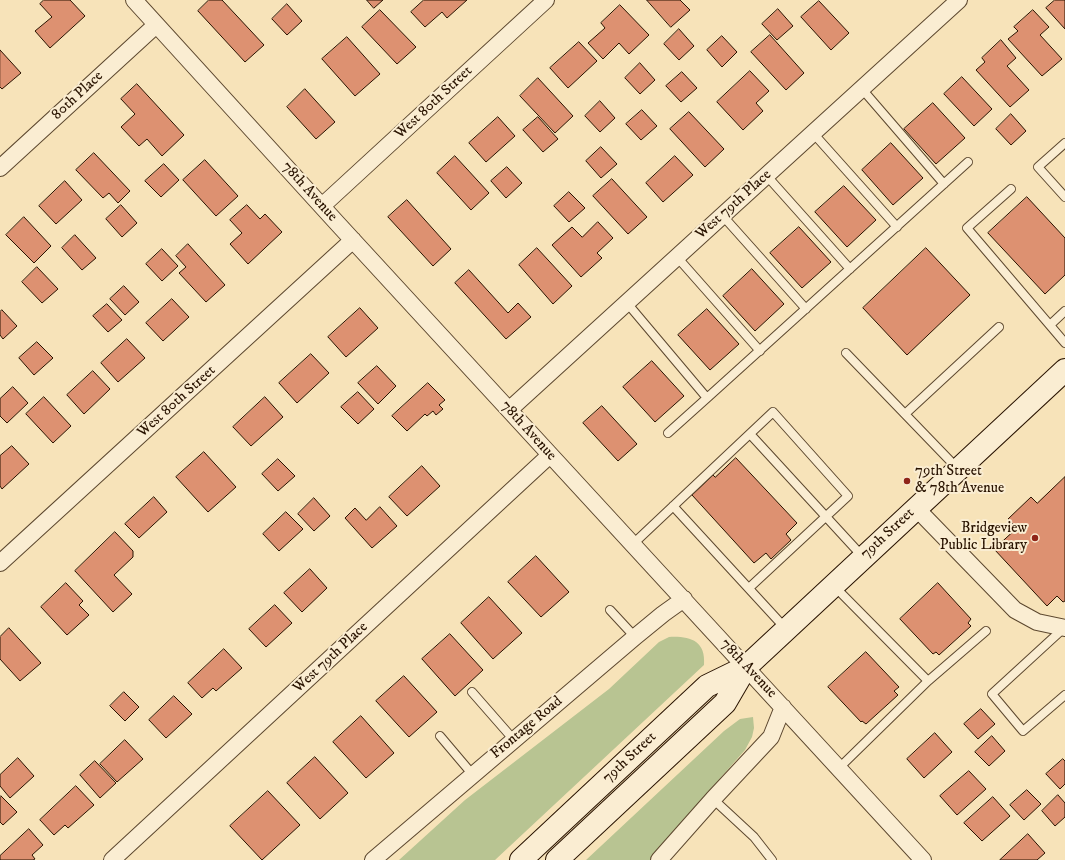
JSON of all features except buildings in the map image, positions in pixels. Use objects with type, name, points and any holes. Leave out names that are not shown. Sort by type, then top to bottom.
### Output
[{"type":"main road","name":"79th Street","points":[[557,860],[725,703],[746,667],[1065,370]]},
{"type":"main road","name":"79th Street","points":[[521,860],[707,686],[746,667]]},
{"type":"street","name":"78th Avenue","points":[[134,0],[923,860]]},
{"type":"street","name":"West 80th Street","points":[[322,206],[546,0]]},
{"type":"street","name":"West 79th Place","points":[[509,410],[959,0]]},
{"type":"street","name":"80th Place","points":[[0,168],[156,25]]},
{"type":"street","name":"West 80th Street","points":[[0,563],[353,240]]},
{"type":"street","name":"West 79th Place","points":[[112,860],[550,455]]},
{"type":"street","points":[[916,508],[1014,610],[1036,622],[1065,627]]},
{"type":"street","name":"Frontage Road","points":[[373,860],[635,637],[684,599]]},
{"type":"street","points":[[659,860],[771,737],[783,707]]},
{"type":"lane","points":[[862,89],[944,184]]},
{"type":"lane","points":[[813,133],[897,227]]},
{"type":"lane","points":[[1065,143],[1038,167],[1065,197]]},
{"type":"lane","points":[[668,433],[968,162]]},
{"type":"lane","points":[[766,175],[850,269]]},
{"type":"lane","points":[[1011,189],[967,228],[1065,343]]},
{"type":"lane","points":[[722,215],[806,309]]},
{"type":"lane","points":[[677,257],[760,350]]},
{"type":"lane","points":[[626,302],[707,398]]},
{"type":"lane","points":[[1050,325],[1065,311]]},
{"type":"lane","points":[[905,414],[999,327]]},
{"type":"lane","points":[[846,353],[958,469]]},
{"type":"lane","points":[[633,544],[773,412],[848,496],[749,588]]},
{"type":"lane","points":[[750,434],[864,557]]},
{"type":"lane","points":[[673,506],[786,629]]},
{"type":"lane","points":[[834,585],[928,681]]},
{"type":"lane","points":[[610,610],[635,637]]},
{"type":"lane","points":[[1065,627],[992,694],[1023,731],[1065,695]]},
{"type":"lane","points":[[839,768],[928,681],[986,631]]},
{"type":"lane","points":[[472,692],[514,740]]},
{"type":"lane","points":[[440,736],[473,775]]},
{"type":"lane","points":[[713,799],[754,837],[772,860]]},
{"type":"green space","points":[[669,637],[683,637],[695,641],[702,650],[704,665],[495,860],[399,860],[465,800],[609,689],[659,642]]},
{"type":"green space","points":[[753,717],[754,728],[752,737],[745,750],[651,860],[586,860],[724,731],[740,719]]},
{"type":"place","name":"79th Street & 78th Avenue","points":[[907,481]]},
{"type":"place","name":"Bridgeview Public Library","points":[[1035,538]]}]
